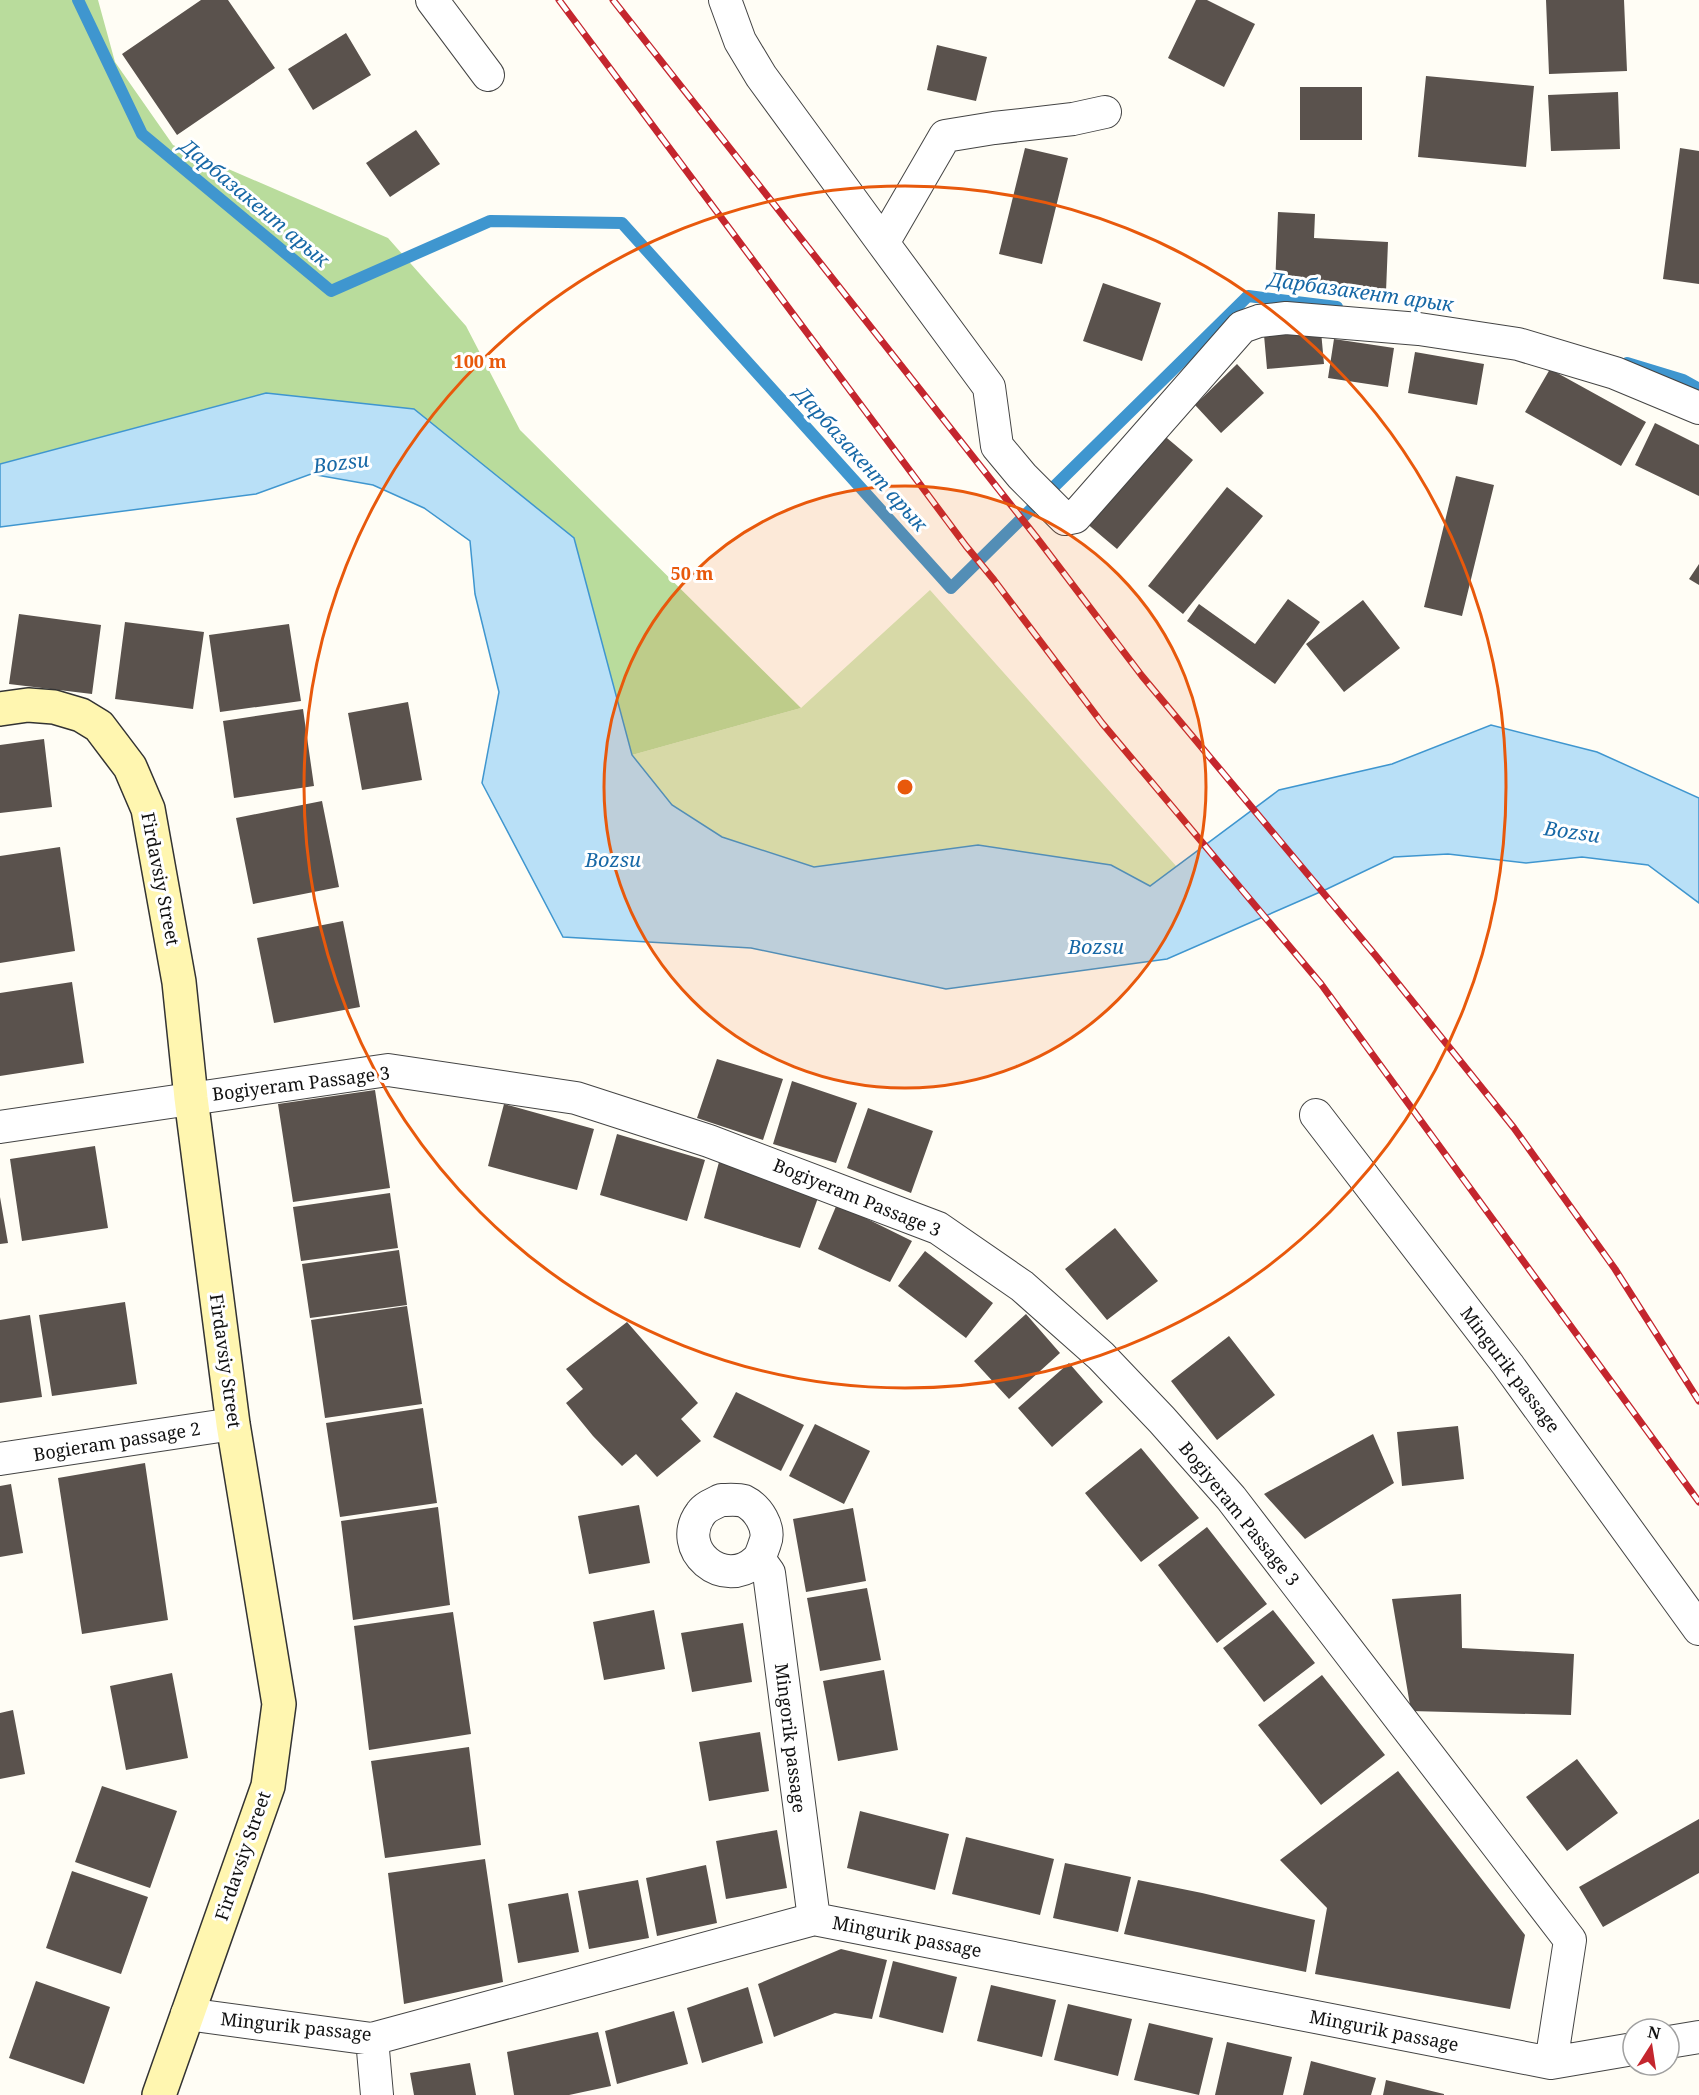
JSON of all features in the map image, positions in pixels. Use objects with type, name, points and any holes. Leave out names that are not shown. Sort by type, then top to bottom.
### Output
[{"type":"street","points":[[432,0],[488,75]]},
{"type":"street","points":[[725,0],[740,41],[761,76],[989,387],[997,447],[1065,519],[1075,517],[1242,327],[1259,321],[1286,318],[1419,329],[1518,344],[1615,373],[1699,408]]},
{"type":"street","points":[[883,243],[945,136],[1073,119],[1105,112]]},
{"type":"street","name":"Firdavsiy Street","points":[[0,709],[28,705],[54,707],[81,715],[99,726],[129,767],[148,809],[178,982],[233,1424],[279,1704],[268,1786],[159,2095]]},
{"type":"street","name":"Bogiyeram Passage 3","points":[[0,1127],[388,1070],[576,1098],[709,1141],[938,1228],[1022,1286],[1101,1356],[1231,1498],[1570,1940],[1551,2063]]},
{"type":"street","name":"Mingurik passage","points":[[1316,1115],[1508,1365],[1699,1629]]},
{"type":"street","name":"Bogieram passage 2","points":[[0,1459],[233,1424]]},
{"type":"street","name":"Mingorik passage","points":[[759,1559],[769,1574],[814,1919]]},
{"type":"street","name":"Mingurik passage","points":[[188,2014],[372,2039],[814,1919],[1551,2063],[1621,2051]]},
{"type":"street","points":[[1681,2040],[1699,2037]]},
{"type":"street","points":[[372,2039],[377,2095]]},
{"type":"green space","points":[[0,0],[98,0],[115,62],[173,145],[388,238],[466,326],[520,430],[801,708],[632,755],[574,538],[266,393],[0,464]]},
{"type":"green space","points":[[930,590],[1177,867],[1150,886],[1111,865],[978,845],[814,867],[722,837],[672,805],[632,755],[801,708]]},
{"type":"water","name":"Bozsu","points":[[266,393],[414,409],[574,538],[632,755],[672,805],[722,837],[814,867],[978,845],[1111,865],[1150,886],[1279,790],[1392,764],[1491,725],[1597,752],[1699,798],[1699,903],[1648,865],[1582,857],[1526,863],[1448,854],[1394,857],[1167,959],[946,989],[751,948],[563,937],[482,783],[499,692],[475,594],[470,541],[424,508],[373,485],[311,474],[256,494],[0,527],[0,464]]},
{"type":"building","points":[[201,0],[228,0],[275,68],[177,135],[122,54]]},
{"type":"building","points":[[1196,0],[1207,0],[1255,24],[1224,87],[1168,58]]},
{"type":"building","points":[[1546,0],[1624,0],[1627,71],[1549,74]]},
{"type":"building","points":[[346,33],[371,75],[313,110],[288,69]]},
{"type":"building","points":[[937,45],[987,57],[976,101],[927,90]]},
{"type":"building","points":[[1426,76],[1534,86],[1526,167],[1418,157]]},
{"type":"building","points":[[1300,87],[1362,87],[1362,140],[1300,140]]},
{"type":"building","points":[[1618,92],[1620,149],[1551,151],[1548,95]]},
{"type":"building","points":[[416,130],[440,164],[390,197],[366,163]]},
{"type":"building","points":[[1025,148],[1068,158],[1042,264],[999,254]]},
{"type":"building","points":[[1680,148],[1699,151],[1699,284],[1663,279]]},
{"type":"building","points":[[1278,212],[1315,214],[1314,238],[1388,242],[1386,292],[1275,287]]},
{"type":"building","points":[[1103,283],[1161,303],[1142,361],[1083,341]]},
{"type":"building","points":[[1321,331],[1324,364],[1267,369],[1264,335]]},
{"type":"building","points":[[1334,339],[1394,348],[1388,387],[1328,378]]},
{"type":"building","points":[[1415,352],[1484,364],[1477,405],[1408,393]]},
{"type":"building","points":[[1237,364],[1264,393],[1221,433],[1195,405]]},
{"type":"building","points":[[1550,369],[1646,422],[1621,466],[1525,412]]},
{"type":"building","points":[[1655,423],[1699,445],[1699,496],[1635,465]]},
{"type":"building","points":[[1161,433],[1193,460],[1117,549],[1085,522]]},
{"type":"building","points":[[1456,476],[1494,485],[1462,616],[1424,607]]},
{"type":"building","points":[[1227,487],[1263,516],[1183,614],[1148,586]]},
{"type":"building","points":[[1699,564],[1699,585],[1689,579]]},
{"type":"building","points":[[1288,599],[1320,622],[1275,684],[1187,621],[1199,604],[1255,644]]},
{"type":"building","points":[[1363,600],[1400,648],[1344,692],[1306,644]]},
{"type":"building","points":[[19,614],[101,625],[92,694],[9,684]]},
{"type":"building","points":[[125,622],[204,632],[193,709],[115,699]]},
{"type":"building","points":[[289,624],[301,701],[220,712],[209,635]]},
{"type":"building","points":[[408,702],[422,780],[362,790],[348,713]]},
{"type":"building","points":[[303,709],[314,786],[234,798],[223,721]]},
{"type":"building","points":[[44,739],[52,807],[0,813],[0,745]]},
{"type":"building","points":[[322,801],[339,887],[253,904],[236,818]]},
{"type":"building","points":[[60,847],[75,951],[0,963],[0,856]]},
{"type":"building","points":[[343,921],[360,1007],[274,1023],[257,938]]},
{"type":"building","points":[[72,982],[84,1063],[0,1076],[0,993]]},
{"type":"building","points":[[717,1059],[783,1079],[763,1140],[697,1118]]},
{"type":"building","points":[[792,1081],[857,1103],[836,1163],[773,1144]]},
{"type":"building","points":[[375,1090],[390,1188],[293,1202],[278,1104]]},
{"type":"building","points":[[504,1104],[594,1129],[577,1190],[488,1166]]},
{"type":"building","points":[[868,1108],[933,1131],[911,1193],[847,1168]]},
{"type":"building","points":[[617,1134],[705,1160],[687,1221],[600,1195]]},
{"type":"building","points":[[95,1146],[108,1228],[22,1241],[10,1159]]},
{"type":"building","points":[[719,1162],[819,1195],[800,1248],[704,1218]]},
{"type":"building","points":[[390,1193],[398,1248],[301,1261],[293,1207]]},
{"type":"building","points":[[0,1197],[8,1243],[0,1244]]},
{"type":"building","points":[[837,1204],[912,1241],[890,1282],[818,1249]]},
{"type":"building","points":[[1115,1228],[1158,1281],[1107,1320],[1065,1269]]},
{"type":"building","points":[[399,1250],[407,1305],[310,1318],[302,1264]]},
{"type":"building","points":[[925,1251],[993,1303],[966,1338],[898,1286]]},
{"type":"building","points":[[125,1302],[137,1384],[52,1396],[39,1315]]},
{"type":"building","points":[[407,1306],[422,1404],[325,1418],[311,1320]]},
{"type":"building","points":[[1026,1314],[1060,1353],[1009,1399],[974,1361]]},
{"type":"building","points":[[30,1315],[42,1397],[0,1403],[0,1320]]},
{"type":"building","points":[[627,1322],[698,1403],[681,1419],[701,1441],[657,1477],[636,1454],[622,1466],[566,1403],[583,1389],[566,1369]]},
{"type":"building","points":[[1229,1336],[1275,1395],[1217,1440],[1171,1381]]},
{"type":"building","points":[[1069,1363],[1103,1402],[1052,1447],[1018,1408]]},
{"type":"building","points":[[736,1392],[804,1425],[781,1471],[713,1437]]},
{"type":"building","points":[[423,1408],[437,1503],[340,1517],[326,1423]]},
{"type":"building","points":[[815,1424],[870,1451],[844,1504],[789,1476]]},
{"type":"building","points":[[1458,1426],[1464,1479],[1402,1486],[1397,1432]]},
{"type":"building","points":[[1373,1434],[1394,1483],[1305,1539],[1264,1494]]},
{"type":"building","points":[[1141,1448],[1199,1518],[1141,1562],[1085,1493]]},
{"type":"building","points":[[145,1463],[168,1620],[82,1634],[58,1478]]},
{"type":"building","points":[[11,1484],[23,1553],[0,1557],[0,1486]]},
{"type":"building","points":[[639,1505],[650,1563],[589,1574],[578,1516]]},
{"type":"building","points":[[438,1507],[450,1605],[353,1620],[341,1521]]},
{"type":"building","points":[[853,1508],[866,1581],[806,1592],[793,1519]]},
{"type":"building","points":[[1207,1527],[1267,1604],[1217,1643],[1158,1565]]},
{"type":"building","points":[[867,1588],[881,1660],[820,1671],[807,1598]]},
{"type":"building","points":[[1461,1594],[1462,1648],[1574,1654],[1571,1715],[1411,1711],[1392,1599]]},
{"type":"building","points":[[654,1610],[665,1669],[604,1680],[593,1622]]},
{"type":"building","points":[[1273,1610],[1315,1663],[1264,1702],[1223,1648]]},
{"type":"building","points":[[453,1612],[471,1734],[369,1750],[354,1626]]},
{"type":"building","points":[[743,1623],[752,1682],[692,1692],[681,1633]]},
{"type":"building","points":[[884,1670],[898,1750],[838,1761],[823,1681]]},
{"type":"building","points":[[172,1673],[188,1758],[126,1770],[110,1686]]},
{"type":"building","points":[[1322,1675],[1385,1755],[1321,1805],[1258,1725]]},
{"type":"building","points":[[13,1710],[25,1774],[0,1779],[0,1713]]},
{"type":"building","points":[[760,1732],[769,1791],[709,1801],[699,1742]]},
{"type":"building","points":[[469,1747],[481,1845],[385,1858],[371,1761]]},
{"type":"building","points":[[1577,1759],[1618,1813],[1567,1851],[1526,1797]]},
{"type":"building","points":[[1398,1771],[1525,1935],[1510,2009],[1315,1974],[1327,1908],[1280,1860]]},
{"type":"building","points":[[102,1786],[177,1811],[150,1888],[75,1862]]},
{"type":"building","points":[[860,1811],[949,1834],[935,1890],[847,1868]]},
{"type":"building","points":[[1699,1819],[1699,1873],[1603,1927],[1579,1887]]},
{"type":"building","points":[[777,1830],[787,1888],[726,1899],[716,1841]]},
{"type":"building","points":[[966,1837],[1054,1859],[1040,1915],[952,1894]]},
{"type":"building","points":[[485,1859],[503,1982],[404,2004],[388,1873]]},
{"type":"building","points":[[1065,1863],[1131,1877],[1118,1932],[1053,1918]]},
{"type":"building","points":[[706,1865],[717,1923],[657,1936],[646,1878]]},
{"type":"building","points":[[72,1871],[148,1897],[121,1974],[46,1948]]},
{"type":"building","points":[[638,1880],[649,1938],[589,1949],[578,1891]]},
{"type":"building","points":[[1138,1880],[1315,1920],[1306,1972],[1124,1934]]},
{"type":"building","points":[[568,1893],[579,1952],[518,1963],[508,1904]]},
{"type":"building","points":[[841,1949],[887,1960],[872,2019],[835,2013],[774,2037],[758,1984]]},
{"type":"building","points":[[893,1961],[957,1977],[943,2033],[879,2017]]},
{"type":"building","points":[[36,1981],[110,2007],[84,2084],[9,2058]]},
{"type":"building","points":[[991,1985],[1056,2000],[1042,2057],[977,2041]]},
{"type":"building","points":[[748,1987],[763,2043],[702,2063],[687,2008]]},
{"type":"building","points":[[1068,2004],[1132,2019],[1118,2076],[1054,2060]]},
{"type":"building","points":[[674,2011],[688,2064],[617,2084],[605,2031]]},
{"type":"building","points":[[1149,2023],[1213,2038],[1199,2095],[1134,2080]]},
{"type":"building","points":[[598,2032],[611,2086],[569,2095],[514,2095],[507,2052]]},
{"type":"building","points":[[1227,2042],[1292,2057],[1283,2095],[1215,2095]]},
{"type":"building","points":[[1311,2061],[1376,2078],[1371,2095],[1303,2095]]},
{"type":"building","points":[[470,2063],[476,2095],[414,2095],[410,2073]]},
{"type":"building","points":[[1386,2080],[1444,2094],[1444,2095],[1383,2095]]},
{"type":"waterway","name":"Дарбазакент арык","points":[[78,0],[142,134],[331,291],[490,221],[622,223],[951,588],[1248,296],[1337,307]]},
{"type":"waterway","name":"Дарбазакент арык","points":[[1627,363],[1683,380],[1699,389]]},
{"type":"railway","points":[[559,0],[966,546],[1102,723],[1321,984],[1699,1502]]},
{"type":"railway","points":[[613,0],[1037,538],[1142,676],[1376,956],[1514,1128],[1615,1269],[1699,1401]]}]
